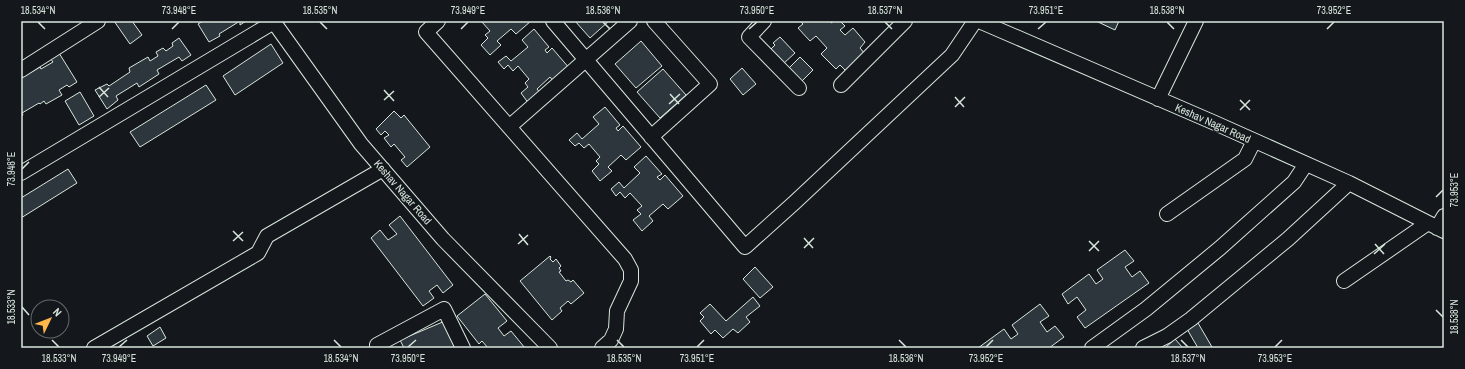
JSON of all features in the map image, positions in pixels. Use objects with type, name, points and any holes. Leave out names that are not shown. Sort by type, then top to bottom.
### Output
[{"type":"street","points":[[21,70],[98,21]]},
{"type":"street","points":[[438,21],[426,32],[625,259],[631,270],[631,281],[617,311],[616,329],[611,340],[602,348]]},
{"type":"street","points":[[553,21],[745,247],[952,55],[975,21]]},
{"type":"street","points":[[509,127],[630,21]]},
{"type":"street","points":[[652,137],[710,84],[654,21]]},
{"type":"street","points":[[764,21],[748,38],[799,88]]},
{"type":"street","points":[[841,85],[905,21]]},
{"type":"street","name":"Keshav Nagar Road","points":[[979,21],[1349,183],[1438,225]]},
{"type":"street","points":[[1158,99],[1196,21]]},
{"type":"street","points":[[21,173],[273,22]]},
{"type":"street","name":"Keshav Nagar Road","points":[[273,22],[361,144],[443,239],[550,348]]},
{"type":"street","points":[[1167,214],[1245,159],[1254,141]]},
{"type":"street","points":[[1092,348],[1146,309],[1220,248],[1294,182],[1306,164]]},
{"type":"street","points":[[94,348],[258,253],[267,236],[383,169]]},
{"type":"street","points":[[1143,348],[1167,336],[1191,319],[1288,239],[1349,183]]},
{"type":"street","points":[[1344,281],[1438,225]]},
{"type":"street","points":[[378,348],[377,345],[444,309],[463,348]]},
{"type":"building","points":[[114,21],[132,21],[142,35],[130,44]]},
{"type":"building","points":[[203,21],[240,21],[219,34],[220,36],[209,42],[198,24]]},
{"type":"building","points":[[240,21],[246,21],[240,25]]},
{"type":"building","points":[[481,21],[531,21],[516,34],[511,29],[497,41],[501,45],[490,55],[481,45],[488,38],[485,35],[490,31]]},
{"type":"building","points":[[575,21],[609,21],[590,38]]},
{"type":"building","points":[[800,21],[831,21],[831,23],[834,21],[840,21],[845,26],[840,30],[845,35],[853,28],[865,42],[860,48],[865,54],[846,71],[840,65],[836,69],[821,54],[827,48],[816,36],[810,41],[798,28],[803,24]]},
{"type":"building","points":[[1096,21],[1119,21],[1115,30]]},
{"type":"building","points":[[534,29],[549,47],[545,50],[547,53],[552,48],[570,69],[555,83],[550,77],[537,89],[541,94],[529,104],[521,93],[528,87],[525,83],[529,79],[518,66],[513,71],[508,65],[504,69],[498,62],[506,56],[511,61],[528,47],[522,40]]},
{"type":"building","points":[[780,37],[795,53],[783,64],[770,50],[775,45],[773,43]]},
{"type":"building","points":[[179,38],[191,55],[182,61],[179,57],[157,70],[159,74],[139,87],[137,83],[116,96],[118,100],[107,109],[95,90],[107,84],[109,86],[130,72],[129,68],[148,57],[150,61],[158,56],[156,52],[163,48],[166,51],[173,46],[172,43]]},
{"type":"building","points":[[641,41],[662,66],[636,88],[615,64]]},
{"type":"building","points":[[271,44],[283,63],[235,95],[223,76]]},
{"type":"building","points":[[59,53],[77,82],[69,87],[67,85],[59,90],[62,95],[46,104],[44,101],[40,104],[39,103],[22,113],[23,115],[21,116],[21,78],[40,67],[41,69],[53,62],[50,58]]},
{"type":"building","points":[[800,57],[813,70],[801,82],[788,69]]},
{"type":"building","points":[[742,68],[756,84],[743,95],[730,79]]},
{"type":"building","points":[[663,69],[686,95],[660,118],[637,92]]},
{"type":"building","points":[[206,85],[216,100],[140,147],[130,132]]},
{"type":"building","points":[[80,92],[94,116],[79,125],[65,101]]},
{"type":"building","points":[[605,107],[620,125],[616,128],[618,131],[623,126],[641,147],[626,160],[621,155],[608,167],[612,171],[600,181],[592,171],[599,164],[596,161],[600,157],[589,144],[584,148],[579,143],[575,146],[569,140],[577,133],[582,139],[599,124],[593,117]]},
{"type":"building","points":[[394,111],[401,118],[404,115],[430,147],[407,167],[401,160],[405,157],[394,144],[391,147],[384,138],[389,135],[385,131],[381,135],[376,129]]},
{"type":"building","points":[[646,156],[662,174],[657,177],[660,180],[665,175],[683,196],[668,209],[663,204],[649,216],[653,221],[642,231],[633,220],[641,214],[637,210],[642,206],[630,193],[625,198],[620,192],[616,196],[611,189],[619,182],[624,188],[640,173],[634,167]]},
{"type":"building","points":[[68,169],[77,183],[21,218],[21,198]]},
{"type":"building","points":[[400,216],[453,285],[443,293],[437,285],[429,291],[434,298],[423,306],[371,238],[380,230],[388,240],[397,234],[389,225]]},
{"type":"building","points":[[1125,250],[1134,261],[1125,267],[1132,277],[1140,271],[1149,283],[1085,328],[1077,317],[1086,310],[1077,297],[1068,304],[1062,294],[1089,274],[1096,284],[1103,279],[1097,270]]},
{"type":"building","points":[[550,256],[550,259],[553,262],[556,259],[561,266],[559,268],[561,271],[559,272],[566,281],[568,280],[571,282],[573,280],[584,293],[571,304],[568,301],[560,308],[562,311],[552,320],[520,281]]},
{"type":"building","points":[[755,267],[773,287],[760,298],[743,279]]},
{"type":"building","points":[[485,294],[507,321],[498,328],[504,336],[511,331],[525,348],[488,348],[482,341],[479,344],[457,316]]},
{"type":"building","points":[[753,297],[760,306],[746,317],[750,322],[738,333],[733,329],[723,338],[715,330],[711,334],[700,321],[704,317],[700,313],[710,304],[726,321]]},
{"type":"building","points":[[1040,304],[1049,316],[1040,322],[1047,332],[1055,326],[1064,337],[1049,348],[978,348],[1004,329],[1011,339],[1018,334],[1012,325]]},
{"type":"building","points":[[445,321],[457,348],[404,348],[400,340]]},
{"type":"building","points":[[1198,323],[1212,347],[1198,348],[1187,329]]},
{"type":"building","points":[[160,327],[166,338],[153,346],[147,336]]},
{"type":"building","points":[[1175,339],[1183,348],[1165,348]]}]
